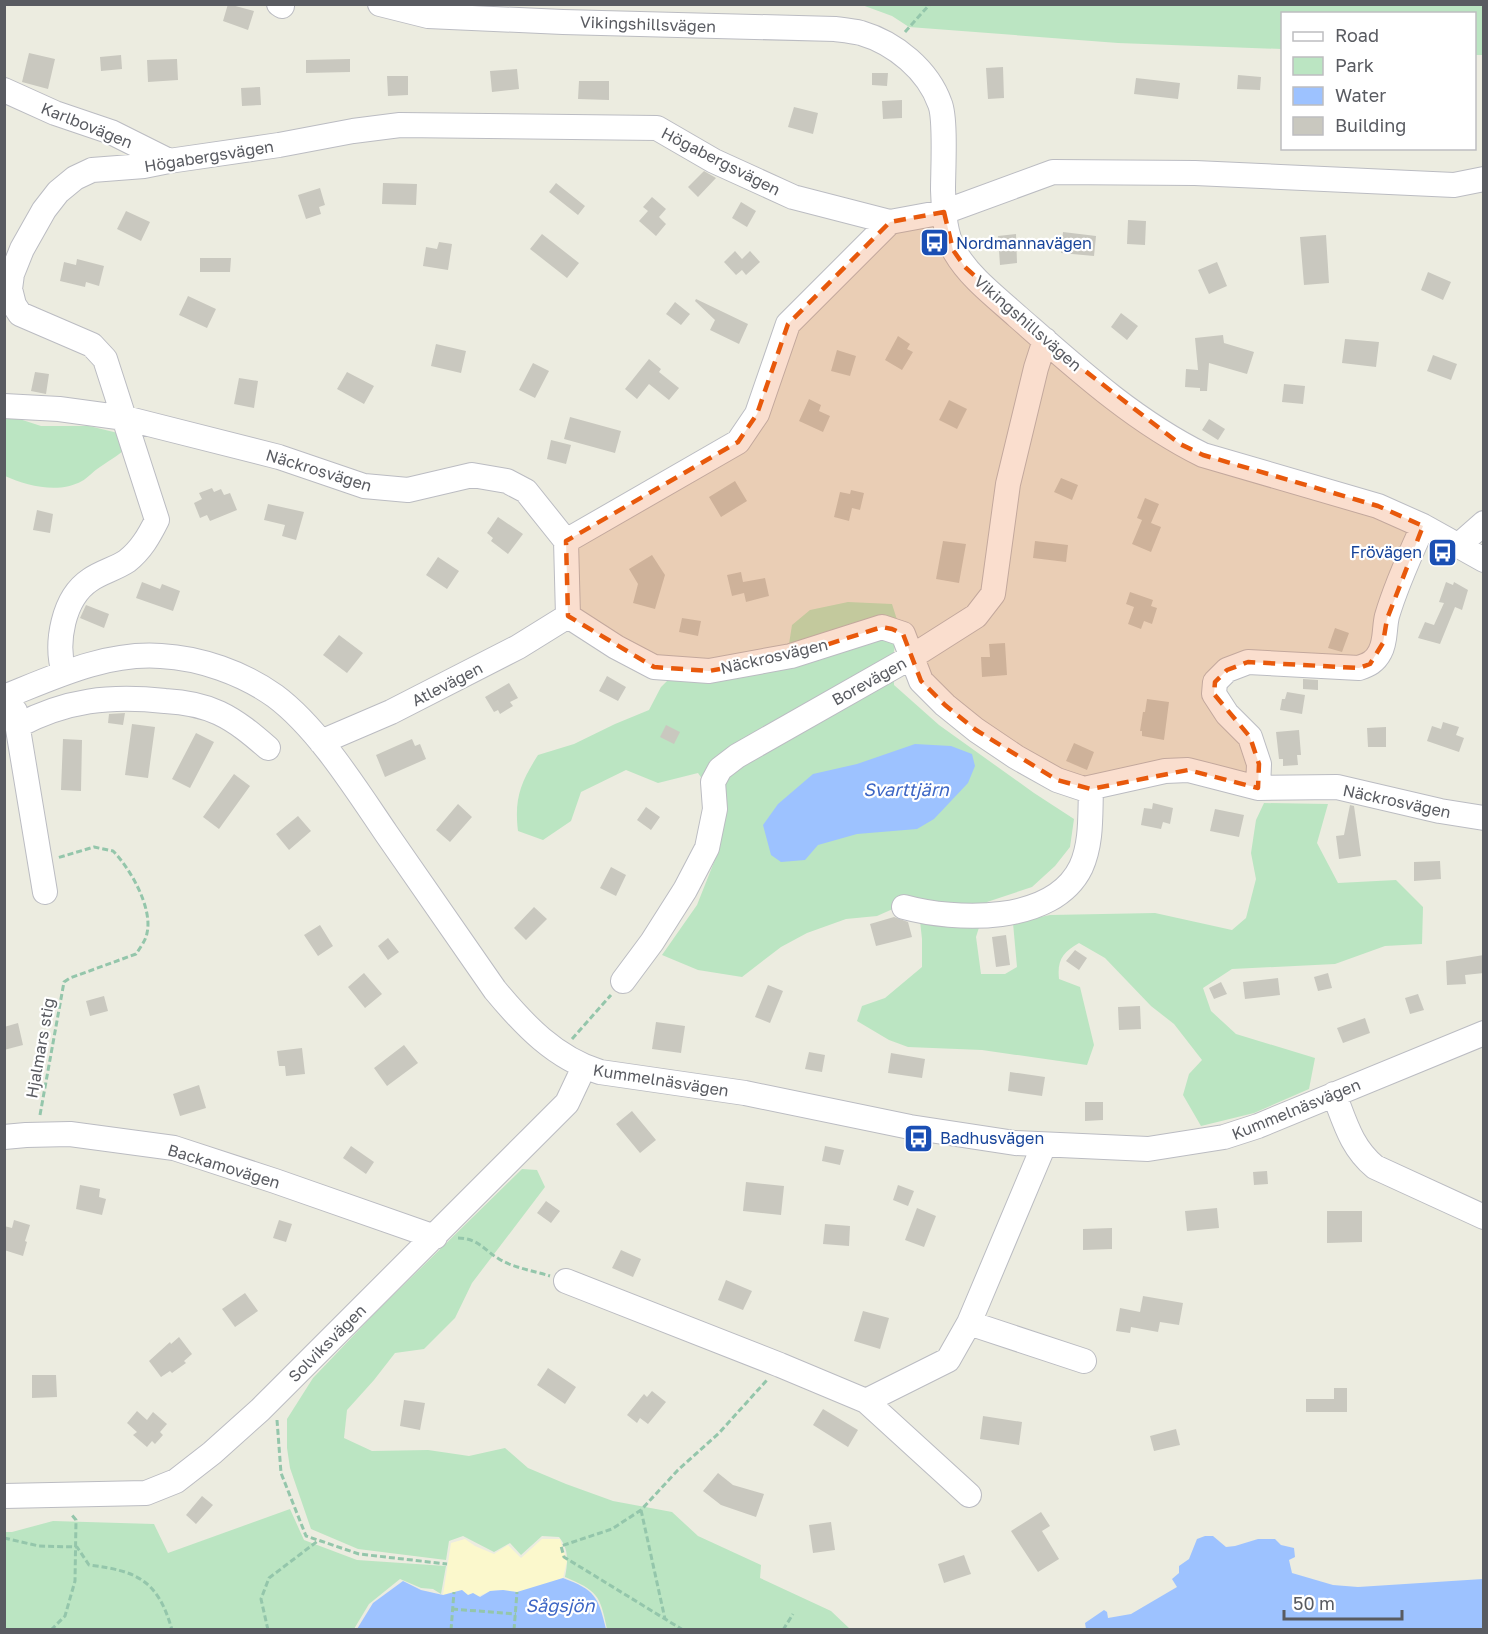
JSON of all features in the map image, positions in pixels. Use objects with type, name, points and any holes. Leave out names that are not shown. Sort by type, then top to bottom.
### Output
[{"type":"street","name":"Vikingshillsvägen","points":[[380,4],[428,16],[835,29],[862,33],[894,48],[914,65],[928,82],[941,105],[944,212],[953,250],[965,267],[1045,340],[1147,422],[1180,444],[1203,455],[1378,506],[1423,526],[1484,560]]},
{"type":"street","name":"Karlbovägen","points":[[4,90],[56,113],[111,132],[168,161]]},
{"type":"street","name":"Högabergsvägen","points":[[64,673],[61,662],[63,626],[73,596],[89,580],[126,561],[145,544],[157,520],[105,359],[92,345],[20,314],[14,305],[10,289],[12,274],[22,249],[44,210],[58,192],[75,178],[92,170],[144,166],[400,125],[657,128],[714,161],[793,197],[890,222],[944,212]]},
{"type":"street","points":[[944,212],[1053,172],[1195,173],[1454,185],[1484,179]]},
{"type":"street","points":[[568,616],[566,541],[738,442],[757,414],[788,324],[890,222]]},
{"type":"street","name":"Borevägen","points":[[623,981],[680,899],[707,848],[716,809],[713,782],[720,769],[787,726],[913,656],[976,616],[993,594],[1008,484],[1045,340]]},
{"type":"street","name":"Näckrosvägen","points":[[4,406],[59,409],[125,418],[279,457],[364,486],[408,490],[472,475],[507,481],[526,490],[566,541]]},
{"type":"street","points":[[1459,545],[1484,523]]},
{"type":"street","points":[[1258,788],[1259,764],[1250,737],[1227,714],[1214,694],[1215,682],[1227,670],[1248,662],[1359,668],[1370,664],[1379,654],[1386,619],[1423,526]]},
{"type":"street","name":"Näckrosvägen","points":[[568,616],[616,647],[654,667],[709,671],[791,656],[882,627],[903,633],[921,681],[945,705],[976,730],[1016,757],[1057,780],[1084,789],[1165,771],[1188,770],[1258,788],[1337,787],[1440,811],[1484,818]]},
{"type":"street","name":"Atlevägen","points":[[321,742],[412,702],[518,647],[568,616]]},
{"type":"street","name":"Kummelnäsvägen","points":[[9,695],[64,673],[108,660],[160,656],[212,666],[254,683],[291,709],[321,742],[495,990],[517,1017],[560,1054],[584,1067],[622,1077],[745,1093],[910,1127],[1015,1143],[1148,1149],[1224,1137],[1258,1126],[1484,1033]]},
{"type":"street","points":[[9,695],[17,726],[45,892]]},
{"type":"street","points":[[17,726],[62,706],[90,700],[152,699],[199,705],[218,712],[242,726],[268,748]]},
{"type":"street","points":[[904,907],[929,914],[990,915],[1013,912],[1040,904],[1060,892],[1081,867],[1089,841],[1091,789]]},
{"type":"street","name":"Solviksvägen","points":[[4,1496],[146,1493],[176,1481],[212,1453],[275,1394],[435,1237],[474,1194],[567,1103],[584,1067]]},
{"type":"street","points":[[1334,1094],[1354,1143],[1362,1156],[1375,1167],[1484,1217]]},
{"type":"street","name":"Backamovägen","points":[[4,1137],[70,1134],[174,1148],[435,1237]]},
{"type":"street","points":[[866,1401],[948,1360],[969,1323],[1044,1145]]},
{"type":"street","points":[[566,1281],[866,1401],[969,1495]]},
{"type":"street","points":[[969,1323],[1084,1361]]},
{"type":"path","points":[[894,48],[930,4]]},
{"type":"path","name":"Hjalmars stig","points":[[37,1134],[64,982],[136,954],[147,934],[149,918],[132,873],[113,851],[94,847],[40,862]]},
{"type":"path","points":[[568,1043],[623,981]]},
{"type":"path","points":[[435,1237],[470,1239],[479,1242],[500,1260],[566,1281]]},
{"type":"path","points":[[683,1629],[564,1557],[561,1546],[612,1529],[641,1510],[678,1470],[719,1432],[780,1365]]},
{"type":"path","points":[[275,1394],[282,1473],[306,1536],[359,1554],[447,1564]]},
{"type":"path","points":[[641,1510],[665,1619]]},
{"type":"path","points":[[51,1629],[65,1616],[75,1581],[76,1520],[68,1511]]},
{"type":"path","points":[[4,1538],[39,1546],[77,1547]]},
{"type":"path","points":[[268,1629],[261,1599],[269,1578],[319,1540]]},
{"type":"path","points":[[77,1547],[88,1565],[115,1568],[147,1582],[166,1607],[172,1629]]},
{"type":"path","points":[[451,1629],[454,1592]]},
{"type":"path","points":[[514,1629],[517,1592]]},
{"type":"path","points":[[452,1609],[516,1614]]},
{"type":"path","points":[[783,1629],[793,1614]]},
{"type":"highlighted area","points":[[944,212],[953,250],[965,267],[1045,340],[1180,444],[1203,455],[1378,506],[1423,526],[1387,619],[1383,643],[1370,664],[1359,668],[1248,662],[1227,670],[1215,682],[1214,694],[1250,737],[1259,764],[1258,788],[1188,770],[1091,789],[1057,780],[976,730],[945,705],[921,681],[903,634],[892,629],[882,627],[791,656],[709,671],[654,667],[568,616],[566,541],[738,442],[757,414],[788,324],[890,222]]},
{"type":"green space","points":[[862,5],[1483,5],[1483,55],[1476,55],[1476,12],[1281,12],[1281,49],[1118,43],[909,27],[892,16]]},
{"type":"green space","points":[[4,414],[41,426],[89,426],[122,434],[130,445],[84,480],[73,485],[53,488],[23,483],[5,476]]},
{"type":"green space","points":[[848,602],[892,604],[899,626],[893,656],[894,685],[939,725],[1074,819],[1070,847],[1055,866],[1032,887],[987,902],[976,937],[981,974],[1005,974],[1017,967],[1013,923],[1050,915],[1155,913],[1232,930],[1246,918],[1256,879],[1251,853],[1256,820],[1264,803],[1328,804],[1317,843],[1338,883],[1396,880],[1423,907],[1422,944],[1385,946],[1335,964],[1232,969],[1203,988],[1211,1011],[1236,1034],[1315,1058],[1309,1089],[1254,1113],[1201,1126],[1183,1095],[1189,1074],[1202,1060],[1174,1024],[1151,1006],[1105,958],[1079,943],[1062,957],[1059,979],[1080,987],[1094,1045],[1087,1065],[982,1050],[908,1047],[889,1040],[857,1021],[862,1006],[885,998],[922,967],[920,921],[904,904],[877,916],[846,919],[807,933],[781,947],[742,977],[698,970],[662,955],[697,905],[718,852],[723,809],[698,773],[658,783],[626,770],[581,792],[571,821],[543,840],[518,831],[517,809],[520,791],[538,755],[574,744],[649,710],[661,687],[671,677],[786,663],[792,625],[810,610]]},
{"type":"green space","points":[[522,1169],[537,1170],[545,1187],[472,1283],[455,1318],[424,1349],[395,1353],[347,1410],[344,1438],[372,1451],[428,1450],[469,1456],[505,1448],[528,1468],[566,1484],[613,1501],[672,1512],[698,1536],[761,1565],[760,1578],[831,1611],[850,1629],[607,1629],[602,1608],[591,1590],[565,1577],[567,1556],[565,1546],[559,1537],[542,1536],[521,1555],[510,1543],[494,1552],[463,1536],[449,1541],[446,1560],[358,1549],[311,1529],[290,1468],[287,1419],[313,1378],[376,1312]]},
{"type":"green space","points":[[290,1509],[304,1540],[357,1560],[446,1566],[441,1594],[433,1589],[421,1588],[400,1579],[369,1604],[354,1629],[5,1629],[5,1532],[53,1521],[154,1524],[168,1553]]},
{"type":"sand","points":[[465,1539],[494,1554],[508,1545],[521,1558],[542,1539],[560,1539],[567,1561],[563,1578],[520,1592],[495,1590],[474,1597],[462,1590],[443,1595],[451,1543]]},
{"type":"water","name":"Svarttjärn","points":[[915,744],[951,746],[972,754],[975,766],[968,783],[934,819],[917,829],[857,834],[818,845],[805,860],[781,862],[771,855],[763,825],[778,804],[813,774],[857,764]]},
{"type":"water","points":[[1213,1536],[1226,1547],[1258,1539],[1275,1539],[1281,1545],[1294,1548],[1295,1557],[1289,1560],[1292,1573],[1333,1585],[1358,1587],[1483,1579],[1483,1629],[1086,1629],[1085,1623],[1104,1610],[1108,1618],[1131,1614],[1177,1587],[1172,1579],[1179,1573],[1179,1566],[1189,1559],[1197,1539]]},
{"type":"water","name":"Sågsjön","points":[[563,1578],[582,1586],[594,1596],[606,1629],[357,1629],[373,1603],[403,1581],[421,1590],[443,1595],[462,1590],[468,1595],[473,1593],[480,1597],[490,1591],[517,1592]]},
{"type":"building","points":[[228,4],[254,11],[248,30],[223,21]]},
{"type":"building","points":[[29,53],[55,59],[48,89],[22,82]]},
{"type":"building","points":[[121,55],[122,69],[101,71],[100,57]]},
{"type":"building","points":[[177,59],[178,80],[148,82],[147,60]]},
{"type":"building","points":[[350,59],[350,72],[306,73],[306,60]]},
{"type":"building","points":[[1003,67],[1004,98],[988,99],[986,68]]},
{"type":"building","points":[[517,69],[519,89],[492,92],[490,71]]},
{"type":"building","points":[[872,73],[888,73],[887,86],[872,85]]},
{"type":"building","points":[[1238,75],[1261,77],[1260,90],[1237,89]]},
{"type":"building","points":[[387,76],[408,76],[408,95],[388,96]]},
{"type":"building","points":[[1136,78],[1180,83],[1178,99],[1134,94]]},
{"type":"building","points":[[579,81],[609,81],[609,100],[578,99]]},
{"type":"building","points":[[260,87],[261,105],[242,106],[241,88]]},
{"type":"building","points":[[902,100],[902,118],[883,119],[882,101]]},
{"type":"building","points":[[794,107],[818,113],[813,134],[788,127]]},
{"type":"building","points":[[704,171],[716,178],[698,197],[688,187]]},
{"type":"building","points":[[383,183],[417,184],[416,205],[382,204]]},
{"type":"building","points":[[556,183],[585,206],[578,215],[549,192]]},
{"type":"building","points":[[320,188],[325,205],[319,207],[321,214],[306,219],[298,195]]},
{"type":"building","points":[[652,197],[666,209],[659,217],[666,224],[656,236],[639,221],[648,211],[643,207]]},
{"type":"building","points":[[741,202],[756,211],[747,227],[732,218]]},
{"type":"building","points":[[126,211],[150,222],[141,241],[117,229]]},
{"type":"building","points":[[1128,220],[1146,221],[1145,245],[1127,244]]},
{"type":"building","points":[[1063,232],[1096,236],[1094,256],[1061,253]]},
{"type":"building","points":[[542,234],[579,263],[567,278],[530,249]]},
{"type":"building","points":[[1016,234],[1017,263],[1000,265],[998,236]]},
{"type":"building","points":[[1326,235],[1329,283],[1304,285],[1300,237]]},
{"type":"building","points":[[439,242],[452,244],[448,270],[423,266],[426,247],[437,249]]},
{"type":"building","points":[[735,251],[742,259],[750,251],[760,262],[746,275],[742,270],[736,275],[724,262]]},
{"type":"building","points":[[200,258],[231,258],[230,272],[200,272]]},
{"type":"building","points":[[77,259],[104,266],[99,286],[86,282],[85,287],[60,281],[64,262],[76,265]]},
{"type":"building","points":[[1217,262],[1227,286],[1209,294],[1198,270]]},
{"type":"building","points":[[1428,272],[1451,282],[1443,300],[1421,290]]},
{"type":"building","points":[[188,296],[216,309],[207,328],[179,315]]},
{"type":"building","points":[[696,299],[748,324],[739,344],[710,330],[715,320],[695,301]]},
{"type":"building","points":[[675,302],[690,314],[681,325],[666,314]]},
{"type":"building","points":[[1121,313],[1138,326],[1127,340],[1111,327]]},
{"type":"building","points":[[1223,335],[1224,343],[1254,352],[1247,374],[1209,363],[1207,391],[1185,387],[1186,369],[1198,370],[1195,338]]},
{"type":"building","points":[[898,336],[910,344],[907,349],[913,352],[902,370],[885,360]]},
{"type":"building","points":[[1345,339],[1379,342],[1376,367],[1342,363]]},
{"type":"building","points":[[436,344],[466,351],[461,373],[431,366]]},
{"type":"building","points":[[837,350],[856,356],[850,376],[831,371]]},
{"type":"building","points":[[1433,355],[1457,364],[1451,380],[1427,371]]},
{"type":"building","points":[[649,359],[661,369],[659,372],[679,388],[669,400],[649,384],[637,399],[625,389]]},
{"type":"building","points":[[533,363],[549,371],[535,398],[519,390]]},
{"type":"building","points":[[35,372],[49,374],[46,394],[31,391]]},
{"type":"building","points":[[347,372],[374,386],[364,404],[337,389]]},
{"type":"building","points":[[239,378],[258,381],[254,408],[234,404]]},
{"type":"building","points":[[1284,384],[1305,386],[1303,404],[1282,402]]},
{"type":"building","points":[[809,399],[821,405],[819,411],[830,416],[823,432],[799,421]]},
{"type":"building","points":[[949,400],[967,409],[957,429],[939,420]]},
{"type":"building","points":[[570,417],[621,431],[615,453],[564,439]]},
{"type":"building","points":[[1209,419],[1225,429],[1218,440],[1202,430]]},
{"type":"building","points":[[551,440],[571,445],[566,464],[547,459]]},
{"type":"building","points":[[1061,478],[1078,485],[1072,500],[1054,492]]},
{"type":"building","points":[[735,481],[747,501],[721,517],[709,497]]},
{"type":"building","points":[[212,488],[214,492],[221,489],[224,495],[230,493],[237,510],[210,521],[207,515],[200,518],[194,503],[202,499],[199,493]]},
{"type":"building","points":[[851,490],[864,493],[860,510],[852,508],[849,521],[834,517],[840,492],[850,494]]},
{"type":"building","points":[[1145,498],[1159,504],[1151,523],[1161,527],[1151,552],[1132,544],[1142,520],[1137,518]]},
{"type":"building","points":[[268,504],[304,512],[296,540],[282,536],[285,525],[264,520]]},
{"type":"building","points":[[37,510],[53,514],[50,533],[33,530]]},
{"type":"building","points":[[498,517],[523,534],[508,554],[491,541],[493,538],[487,533]]},
{"type":"building","points":[[943,541],[966,544],[959,583],[936,579]]},
{"type":"building","points":[[1035,541],[1068,545],[1066,562],[1033,558]]},
{"type":"building","points":[[652,555],[665,575],[655,609],[633,603],[638,584],[629,569]]},
{"type":"building","points":[[438,557],[459,571],[447,589],[426,575]]},
{"type":"building","points":[[741,572],[743,582],[765,578],[769,596],[746,602],[744,593],[732,596],[727,575]]},
{"type":"building","points":[[142,582],[160,589],[162,584],[180,591],[173,611],[136,598]]},
{"type":"building","points":[[1446,582],[1453,585],[1454,582],[1468,590],[1462,610],[1455,607],[1440,644],[1418,638],[1425,622],[1434,625],[1444,603],[1439,602]]},
{"type":"building","points":[[1130,592],[1153,600],[1151,606],[1157,608],[1152,624],[1144,621],[1141,629],[1128,624],[1134,607],[1126,604]]},
{"type":"building","points":[[86,605],[109,614],[104,628],[80,618]]},
{"type":"building","points":[[682,618],[701,621],[698,636],[679,632]]},
{"type":"building","points":[[1335,628],[1349,633],[1342,652],[1328,648]]},
{"type":"building","points":[[339,635],[363,653],[347,673],[323,655]]},
{"type":"building","points":[[1005,643],[1007,675],[982,677],[981,657],[990,657],[989,644]]},
{"type":"building","points":[[607,676],[626,687],[618,701],[599,691]]},
{"type":"building","points":[[1303,679],[1318,680],[1318,690],[1303,689]]},
{"type":"building","points":[[509,683],[518,698],[510,702],[513,706],[500,714],[498,710],[494,712],[485,697]]},
{"type":"building","points":[[1287,692],[1305,695],[1302,714],[1280,710],[1282,699],[1285,699]]},
{"type":"building","points":[[1147,699],[1169,702],[1164,740],[1142,736],[1142,731],[1140,731]]},
{"type":"building","points":[[125,713],[123,725],[108,723],[109,714]]},
{"type":"building","points":[[1443,722],[1459,727],[1456,735],[1464,738],[1459,752],[1427,741],[1432,726],[1441,729]]},
{"type":"building","points":[[132,724],[155,727],[148,778],[125,775]]},
{"type":"building","points":[[666,725],[680,732],[674,744],[660,737]]},
{"type":"building","points":[[1386,727],[1386,747],[1368,747],[1367,728]]},
{"type":"building","points":[[1299,730],[1301,755],[1297,755],[1298,765],[1283,766],[1283,759],[1279,759],[1276,732]]},
{"type":"building","points":[[196,733],[214,742],[190,788],[172,779]]},
{"type":"building","points":[[63,739],[82,740],[81,791],[61,790]]},
{"type":"building","points":[[412,739],[415,746],[420,744],[426,759],[385,777],[376,755]]},
{"type":"building","points":[[1074,743],[1094,752],[1087,770],[1066,761]]},
{"type":"building","points":[[234,774],[250,786],[219,829],[203,817]]},
{"type":"building","points":[[1153,803],[1173,808],[1170,824],[1163,822],[1161,829],[1141,825],[1144,808],[1152,809]]},
{"type":"building","points":[[458,804],[472,817],[450,842],[436,830]]},
{"type":"building","points":[[1350,805],[1354,806],[1361,856],[1339,859],[1336,836],[1344,835]]},
{"type":"building","points":[[646,807],[660,817],[651,830],[637,820]]},
{"type":"building","points":[[1215,809],[1244,815],[1239,837],[1210,831]]},
{"type":"building","points":[[298,816],[311,831],[289,850],[276,834]]},
{"type":"building","points":[[1440,861],[1441,879],[1414,881],[1414,862]]},
{"type":"building","points":[[611,867],[626,875],[616,896],[600,888]]},
{"type":"building","points":[[534,907],[547,919],[526,940],[514,928]]},
{"type":"building","points":[[894,917],[908,922],[912,937],[876,946],[870,924]]},
{"type":"building","points":[[320,925],[333,946],[318,956],[304,935]]},
{"type":"building","points":[[1006,935],[1010,965],[996,967],[992,937]]},
{"type":"building","points":[[388,938],[399,952],[388,960],[378,946]]},
{"type":"building","points":[[1075,950],[1087,958],[1079,970],[1066,961]]},
{"type":"building","points":[[1484,955],[1484,973],[1465,975],[1466,984],[1447,985],[1446,961]]},
{"type":"building","points":[[364,973],[382,994],[365,1008],[348,987]]},
{"type":"building","points":[[1328,973],[1332,988],[1318,991],[1314,977]]},
{"type":"building","points":[[1278,978],[1280,995],[1245,999],[1243,982]]},
{"type":"building","points":[[1221,982],[1227,994],[1214,999],[1209,988]]},
{"type":"building","points":[[768,985],[783,991],[770,1023],[755,1017]]},
{"type":"building","points":[[1418,994],[1424,1010],[1410,1014],[1405,998]]},
{"type":"building","points":[[104,996],[108,1011],[90,1016],[86,1001]]},
{"type":"building","points":[[1140,1006],[1141,1029],[1119,1030],[1118,1007]]},
{"type":"building","points":[[1365,1018],[1370,1033],[1343,1043],[1337,1028]]},
{"type":"building","points":[[656,1022],[685,1026],[681,1053],[652,1049]]},
{"type":"building","points":[[18,1023],[23,1045],[4,1050],[4,1027]]},
{"type":"building","points":[[404,1045],[418,1063],[387,1086],[374,1068]]},
{"type":"building","points":[[302,1048],[305,1074],[286,1076],[285,1066],[279,1066],[277,1051]]},
{"type":"building","points":[[809,1052],[825,1055],[822,1072],[805,1069]]},
{"type":"building","points":[[891,1053],[925,1059],[922,1078],[888,1073]]},
{"type":"building","points":[[1010,1072],[1045,1077],[1042,1096],[1008,1091]]},
{"type":"building","points":[[199,1085],[206,1108],[180,1116],[173,1094]]},
{"type":"building","points":[[1085,1102],[1103,1102],[1103,1120],[1085,1121]]},
{"type":"building","points":[[632,1111],[656,1140],[640,1153],[616,1124]]},
{"type":"building","points":[[351,1146],[374,1162],[366,1174],[343,1158]]},
{"type":"building","points":[[825,1146],[844,1150],[840,1165],[822,1161]]},
{"type":"building","points":[[1267,1171],[1268,1184],[1254,1185],[1253,1172]]},
{"type":"building","points":[[746,1182],[784,1186],[781,1215],[743,1211]]},
{"type":"building","points":[[80,1185],[100,1189],[99,1197],[106,1199],[102,1215],[76,1209]]},
{"type":"building","points":[[898,1185],[914,1191],[908,1206],[893,1200]]},
{"type":"building","points":[[546,1201],[560,1211],[551,1223],[537,1213]]},
{"type":"building","points":[[917,1208],[936,1216],[924,1247],[905,1240]]},
{"type":"building","points":[[1217,1208],[1219,1228],[1187,1231],[1185,1211]]},
{"type":"building","points":[[1327,1211],[1362,1211],[1362,1242],[1327,1243]]},
{"type":"building","points":[[14,1220],[30,1225],[23,1256],[4,1250],[4,1226],[12,1228]]},
{"type":"building","points":[[279,1220],[292,1224],[286,1242],[273,1238]]},
{"type":"building","points":[[825,1224],[850,1226],[849,1246],[823,1244]]},
{"type":"building","points":[[1112,1228],[1112,1249],[1083,1250],[1083,1229]]},
{"type":"building","points":[[621,1250],[641,1259],[633,1277],[612,1268]]},
{"type":"building","points":[[726,1280],[752,1291],[743,1310],[718,1300]]},
{"type":"building","points":[[245,1293],[258,1311],[235,1327],[222,1309]]},
{"type":"building","points":[[1143,1296],[1183,1303],[1179,1325],[1160,1322],[1158,1332],[1131,1327],[1130,1333],[1116,1331],[1120,1308],[1140,1312]]},
{"type":"building","points":[[863,1311],[889,1318],[880,1349],[854,1341]]},
{"type":"building","points":[[179,1337],[192,1354],[184,1361],[186,1363],[172,1373],[170,1371],[161,1377],[149,1361]]},
{"type":"building","points":[[548,1368],[576,1387],[565,1404],[537,1385]]},
{"type":"building","points":[[32,1375],[56,1375],[57,1397],[32,1398]]},
{"type":"building","points":[[1334,1388],[1347,1388],[1347,1412],[1306,1412],[1306,1399],[1334,1399]]},
{"type":"building","points":[[652,1391],[666,1402],[648,1424],[640,1418],[637,1423],[627,1415],[644,1394],[647,1397]]},
{"type":"building","points":[[404,1400],[425,1403],[420,1430],[400,1426]]},
{"type":"building","points":[[823,1409],[858,1430],[848,1447],[813,1425]]},
{"type":"building","points":[[137,1411],[147,1420],[153,1412],[167,1424],[160,1432],[163,1435],[155,1444],[152,1441],[147,1447],[133,1435],[137,1432],[127,1423]]},
{"type":"building","points":[[983,1416],[1022,1422],[1019,1445],[980,1439]]},
{"type":"building","points":[[1176,1429],[1180,1445],[1154,1451],[1150,1436]]},
{"type":"building","points":[[718,1473],[733,1485],[764,1494],[756,1517],[721,1505],[703,1491]]},
{"type":"building","points":[[202,1496],[213,1505],[196,1524],[186,1515]]},
{"type":"building","points":[[1041,1512],[1050,1526],[1042,1531],[1059,1559],[1038,1572],[1011,1531]]},
{"type":"building","points":[[831,1522],[835,1550],[813,1553],[809,1525]]},
{"type":"building","points":[[964,1555],[971,1574],[944,1583],[938,1564]]},
{"type":"place","name":"Nordmannavägen","points":[[935,243]]},
{"type":"place","name":"Frövägen","points":[[1443,552]]},
{"type":"place","name":"Badhusvägen","points":[[919,1138]]}]
